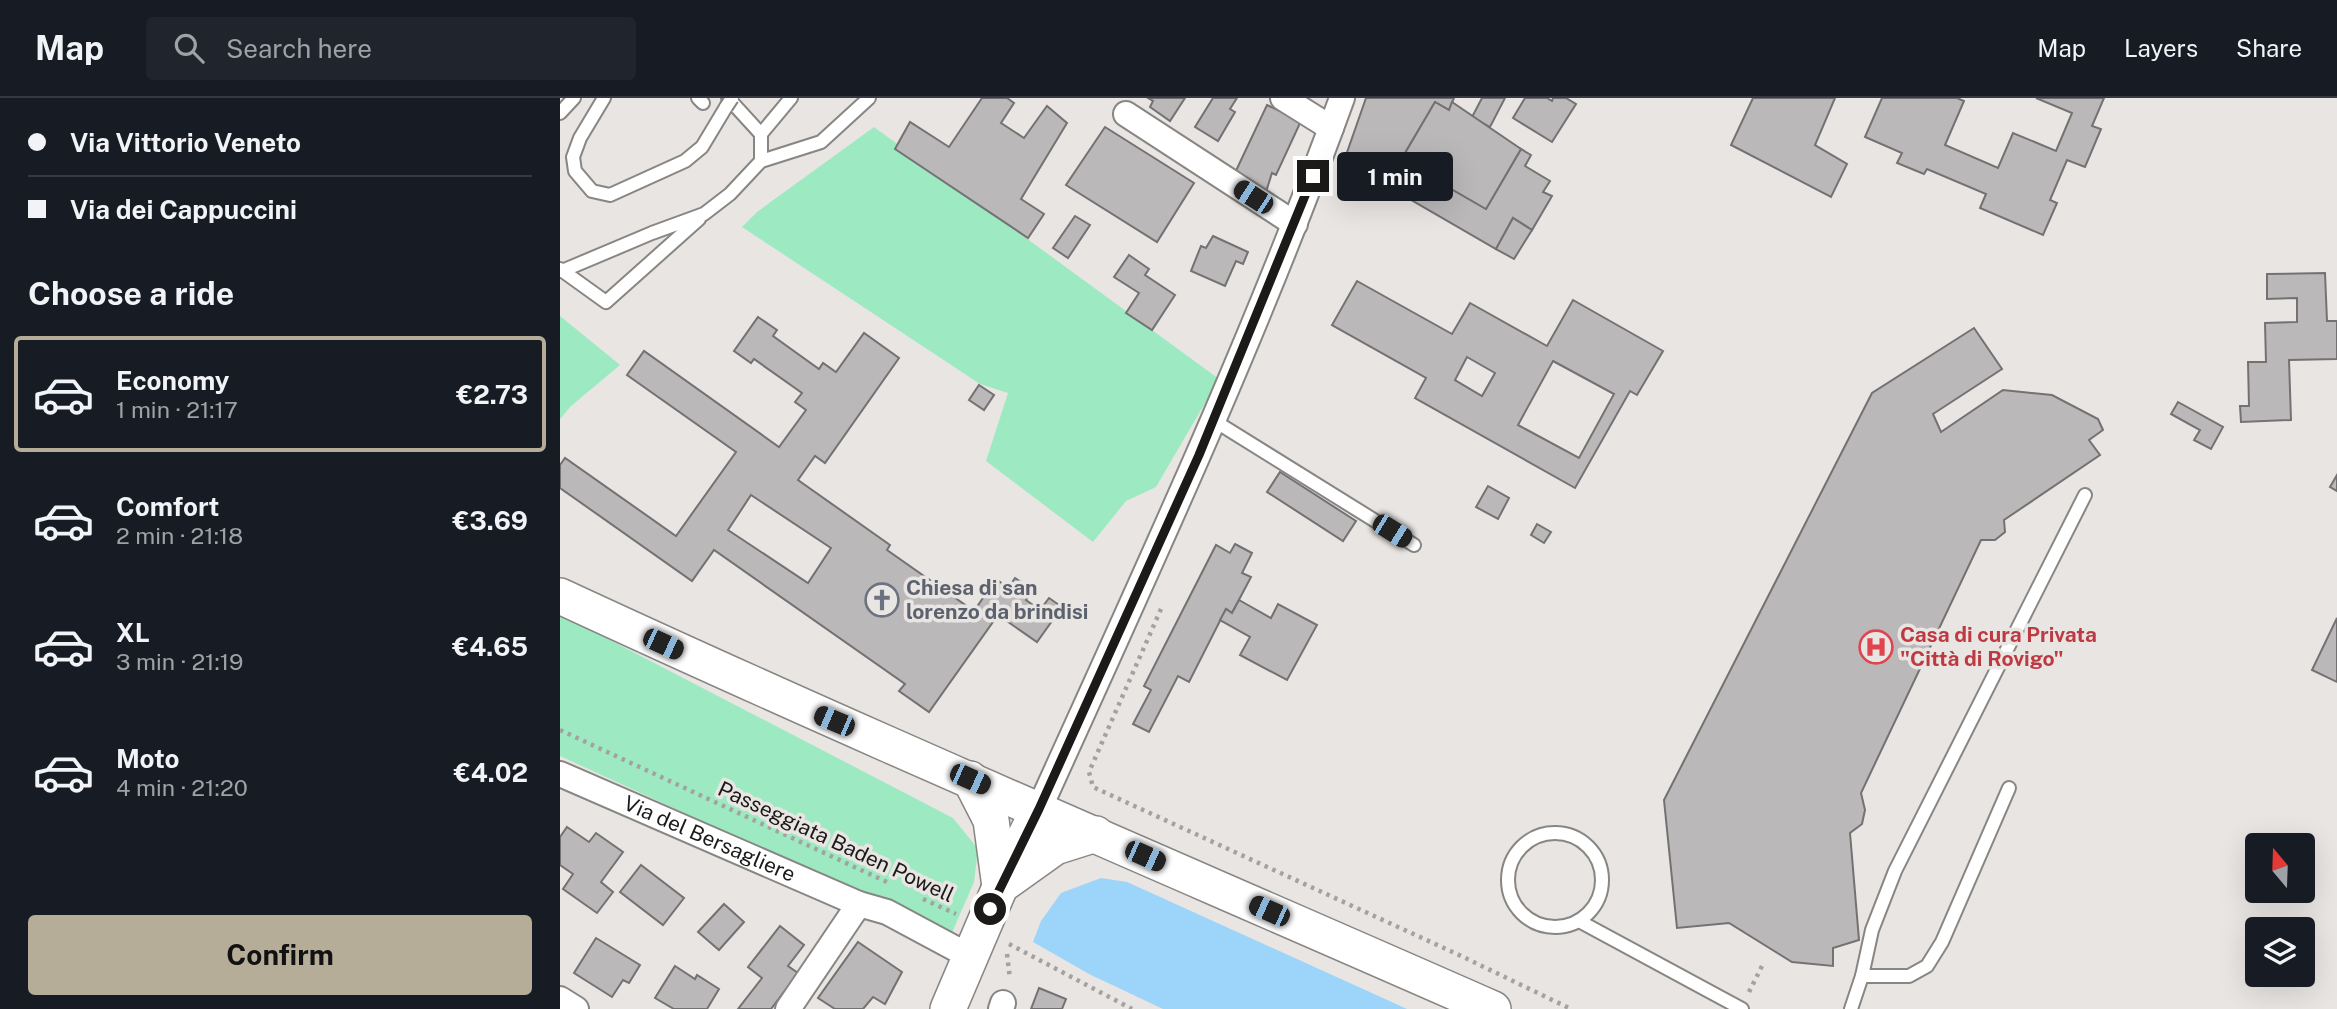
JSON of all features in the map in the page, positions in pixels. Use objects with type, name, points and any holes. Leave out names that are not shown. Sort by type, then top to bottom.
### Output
[{"type":"main road","points":[[560,596],[789,702],[1493,1009]]},
{"type":"main road","points":[[970,779],[991,820],[1000,887]]},
{"type":"main road","points":[[948,1009],[1000,887],[1039,809]]},
{"type":"main road","points":[[1000,887],[1055,846],[1096,834]]},
{"type":"street","points":[[1283,98],[1331,128]]},
{"type":"street","points":[[1039,809],[1213,420],[1295,224],[1342,98]]},
{"type":"street","points":[[1126,114],[1295,224]]},
{"type":"street","name":"Via del Bersagliere","points":[[560,774],[859,904],[975,944]]},
{"type":"street","points":[[788,1009],[859,904]]},
{"type":"street","points":[[560,999],[576,1009]]},
{"type":"lane","points":[[560,113],[574,98]]},
{"type":"lane","points":[[604,98],[580,138],[573,157],[575,171],[592,191],[610,195],[685,161],[702,147],[729,101],[761,134]]},
{"type":"lane","points":[[761,161],[761,134],[791,98]]},
{"type":"lane","points":[[561,270],[606,302],[730,194],[761,161],[821,142],[869,98]]},
{"type":"lane","points":[[561,270],[704,214]]},
{"type":"lane","points":[[1213,420],[1414,545]]},
{"type":"lane","points":[[1851,1009],[1862,976],[1872,930],[1895,872],[2085,495]]},
{"type":"lane","points":[[1862,976],[1909,976],[1927,967],[1942,942],[2009,788]]},
{"type":"lane","points":[[1544,835],[1573,837],[1586,845],[1595,856],[1602,884],[1598,899],[1590,911],[1579,920],[1565,926],[1543,926],[1524,916],[1514,904],[1508,891],[1509,869],[1519,850],[1530,840],[1544,835]]},
{"type":"lane","points":[[1579,920],[1742,1009]]},
{"type":"path","points":[[1166,598],[1089,772],[1093,787],[1571,1009]]},
{"type":"path","name":"Passeggiata Baden Powell","points":[[560,730],[893,885]]},
{"type":"path","name":"Passeggiata Baden Powell","points":[[918,897],[956,915],[975,944],[1040,959],[1132,1009]]},
{"type":"path","points":[[1006,955],[1011,977]]},
{"type":"path","points":[[1742,1009],[1764,962]]},
{"type":"green space","points":[[874,127],[1219,379],[1156,487],[1126,501],[1093,542],[986,461],[1008,393],[980,384],[742,227],[757,212]]},
{"type":"green space","points":[[560,316],[620,365],[571,406],[560,419]]},
{"type":"green space","points":[[560,614],[953,818],[978,849],[974,882],[951,935],[560,756]]},
{"type":"water","points":[[1101,878],[1127,882],[1407,1009],[1163,1009],[1089,974],[1033,942],[1041,921],[1061,893]]},
{"type":"building","points":[[982,98],[1007,98],[1014,103],[1001,123],[1024,138],[1047,106],[1067,123],[1021,199],[1044,214],[1028,238],[895,149],[910,122],[949,147]]},
{"type":"building","points":[[1148,98],[1185,98],[1170,121],[1150,107],[1153,101]]},
{"type":"building","points":[[1213,98],[1237,98],[1230,109],[1235,112],[1218,141],[1195,127]]},
{"type":"building","points":[[1366,98],[1454,98],[1449,110],[1435,102],[1401,160],[1486,209],[1521,149],[1531,155],[1525,166],[1550,181],[1543,192],[1552,196],[1532,230],[1513,218],[1496,249],[1344,161]]},
{"type":"building","points":[[1482,98],[1505,98],[1490,127],[1472,117]]},
{"type":"building","points":[[1525,98],[1547,98],[1552,101],[1553,98],[1566,98],[1576,104],[1552,142],[1513,118]]},
{"type":"building","points":[[1753,98],[1835,98],[1815,145],[1847,164],[1831,197],[1731,145]]},
{"type":"building","points":[[1882,98],[1957,98],[1964,101],[1945,145],[1998,168],[2013,133],[2056,151],[2072,113],[2036,98],[2104,98],[2092,126],[2101,129],[2085,167],[2067,160],[2050,200],[2057,203],[2043,235],[1980,208],[1986,194],[1927,169],[1924,174],[1897,163],[1902,153],[1865,137]]},
{"type":"building","points":[[1435,102],[1449,110],[1452,102],[1521,149],[1486,209],[1401,160]]},
{"type":"building","points":[[1267,105],[1301,121],[1276,175],[1272,173],[1265,195],[1234,175]]},
{"type":"building","points":[[1105,127],[1194,183],[1157,242],[1066,185]]},
{"type":"building","points":[[1075,216],[1090,225],[1068,258],[1053,248]]},
{"type":"building","points":[[1513,218],[1532,230],[1514,259],[1496,249]]},
{"type":"building","points":[[1213,236],[1248,252],[1243,264],[1236,261],[1225,286],[1191,271],[1201,246],[1206,248]]},
{"type":"building","points":[[1129,255],[1149,269],[1145,275],[1175,295],[1152,330],[1126,313],[1139,293],[1114,277]]},
{"type":"building","points":[[2325,273],[2327,321],[2337,321],[2337,359],[2289,360],[2291,420],[2241,422],[2240,406],[2249,406],[2248,362],[2266,362],[2265,323],[2297,322],[2297,298],[2267,299],[2267,274]]},
{"type":"building","points":[[1357,281],[1452,334],[1470,303],[1547,346],[1573,300],[1663,351],[1637,395],[1630,391],[1575,488],[1415,398],[1426,378],[1332,325]],"holes":[[[1467,357],[1495,373],[1482,396],[1455,380]],[[1553,361],[1614,394],[1579,458],[1518,425]]]},
{"type":"building","points":[[758,317],[777,330],[773,336],[819,369],[823,363],[836,372],[864,333],[899,358],[825,463],[815,456],[798,480],[890,545],[887,550],[974,611],[996,579],[1008,588],[1015,578],[1033,590],[1026,600],[1040,610],[1049,598],[1062,607],[1037,642],[998,615],[929,712],[899,691],[905,684],[714,550],[692,581],[560,488],[560,465],[565,458],[676,536],[736,452],[627,375],[644,351],[779,447],[806,410],[795,402],[802,393],[754,359],[751,363],[734,351]],"holes":[[[751,495],[831,548],[808,583],[728,530]]]},
{"type":"building","points":[[1974,328],[2002,369],[1933,414],[1941,432],[2003,390],[2052,395],[2098,419],[2103,430],[2089,440],[2100,455],[2004,520],[2005,532],[1995,540],[1981,540],[1861,793],[1865,810],[1862,824],[1850,833],[1859,940],[1833,948],[1833,966],[1792,962],[1729,923],[1677,928],[1664,800],[1872,393]]},
{"type":"building","points":[[979,385],[994,395],[984,410],[969,400]]},
{"type":"building","points":[[2178,402],[2223,427],[2211,449],[2194,440],[2200,430],[2171,414]]},
{"type":"building","points":[[1280,472],[1356,521],[1343,541],[1267,492]]},
{"type":"building","points":[[2337,475],[2337,491],[2330,487]]},
{"type":"building","points":[[1488,486],[1509,498],[1498,519],[1476,507]]},
{"type":"building","points":[[1537,524],[1551,532],[1544,543],[1531,535]]},
{"type":"building","points":[[1235,544],[1252,553],[1242,573],[1251,577],[1232,613],[1226,609],[1189,682],[1178,676],[1149,732],[1133,724],[1151,690],[1144,686],[1216,545],[1230,553]]},
{"type":"building","points":[[1239,600],[1271,618],[1278,604],[1317,625],[1287,680],[1240,655],[1250,637],[1220,620],[1226,609],[1232,613]]},
{"type":"building","points":[[2337,618],[2337,682],[2312,670]]},
{"type":"building","points":[[567,827],[589,842],[596,833],[623,852],[601,882],[613,892],[597,913],[563,889],[573,874],[560,865],[560,837]]},
{"type":"building","points":[[641,865],[684,898],[663,925],[620,892]]},
{"type":"building","points":[[724,904],[744,922],[719,950],[698,932]]},
{"type":"building","points":[[780,926],[804,945],[788,966],[798,973],[771,1009],[738,1009],[762,978],[748,967]]},
{"type":"building","points":[[596,938],[640,965],[629,983],[623,980],[612,997],[574,973]]},
{"type":"building","points":[[858,942],[902,972],[885,1004],[873,997],[863,1009],[835,1009],[818,998]]},
{"type":"building","points":[[675,966],[695,979],[697,975],[719,989],[707,1009],[674,1009],[655,998]]},
{"type":"building","points":[[1039,988],[1066,999],[1062,1009],[1031,1009]]},
{"type":"place","name":"Chiesa di san lorenzo da brindisi","points":[[882,600]]},
{"type":"place","name":"Casa di cura Privata \"Città di Rovigo\"","points":[[1876,647]]},
{"type":"route","points":[[990,909],[1039,809],[1199,455],[1313,176]]}]
